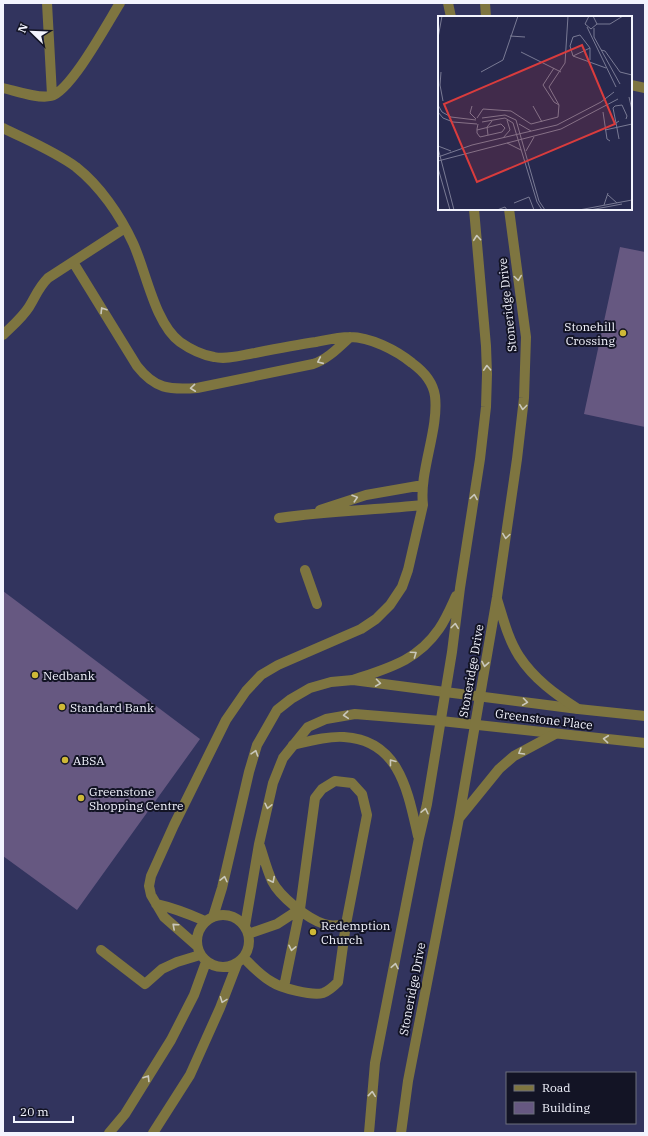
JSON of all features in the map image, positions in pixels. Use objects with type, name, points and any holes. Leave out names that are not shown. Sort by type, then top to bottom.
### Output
[{"type":"street","points":[[47,3],[52,95]]},
{"type":"street","points":[[3,88],[43,96],[52,95],[61,90],[76,73],[120,3]]},
{"type":"street","points":[[448,3],[451,16]]},
{"type":"street","points":[[484,3],[486,16]]},
{"type":"street","points":[[632,86],[645,88]]},
{"type":"street","points":[[3,128],[54,154],[76,168],[98,189],[117,213],[134,245],[152,298],[168,330],[178,341],[196,352],[215,358],[235,357],[350,336],[372,341],[391,349],[422,370],[431,383],[435,395],[435,410],[423,485],[422,505],[408,570],[402,587],[390,605],[376,619],[362,629],[278,665],[261,675],[246,691],[226,720],[174,825],[151,876],[149,886],[151,895],[164,917],[213,966],[221,968],[229,967],[240,961]]},
{"type":"street","name":"Stoneridge Drive","points":[[369,1133],[376,1064],[419,838],[427,804],[441,721],[480,459],[486,407],[486,353],[474,210]]},
{"type":"street","name":"Stoneridge Drive","points":[[401,1133],[408,1081],[459,818],[480,696],[497,597],[517,459],[524,398],[526,337],[509,210]]},
{"type":"street","points":[[3,335],[24,313],[39,287],[44,282],[125,228]]},
{"type":"street","points":[[73,262],[137,366],[145,376],[161,386],[180,389],[197,388],[313,364],[328,357],[350,336]]},
{"type":"street","points":[[304,515],[366,495],[423,485]]},
{"type":"street","points":[[279,518],[422,505]]},
{"type":"street","points":[[305,570],[317,604]]},
{"type":"street","points":[[109,1133],[125,1114],[171,1040],[194,995],[201,954],[197,937],[200,928],[209,919],[222,888],[249,772],[257,746],[269,722],[277,710],[291,699],[310,688],[331,682],[353,680],[403,662],[418,653],[440,628],[460,588]]},
{"type":"street","points":[[497,597],[505,624],[519,655],[531,671],[545,685],[559,697],[578,709]]},
{"type":"street","name":"Greenstone Place","points":[[353,680],[578,709],[645,716]]},
{"type":"street","name":"Greenstone Place","points":[[246,930],[259,844],[273,783],[283,758],[293,745],[308,728],[326,719],[355,714],[475,724],[645,743]]},
{"type":"street","points":[[459,818],[499,769],[514,756],[555,734]]},
{"type":"street","points":[[293,745],[343,736],[357,738],[372,744],[383,752],[393,762],[402,775],[419,838]]},
{"type":"street","points":[[240,961],[274,984],[284,987],[302,992],[322,993],[330,989],[338,982],[346,924],[367,815],[362,794],[352,783],[335,781],[322,789],[315,798],[300,909],[284,987]]},
{"type":"street","points":[[259,844],[272,882],[280,893],[311,919],[326,925],[336,926],[346,924]]},
{"type":"street","points":[[153,1133],[190,1075],[240,961],[248,951],[249,942],[246,930],[239,920],[231,916],[222,915],[209,919],[156,904]]},
{"type":"street","points":[[246,930],[277,924],[300,909]]},
{"type":"street","points":[[101,950],[145,984],[162,968],[201,954]]},
{"type":"shaded area","points":[[3,3],[645,3],[645,1133],[3,1133]]},
{"type":"building","name":"Stonehill Crossing","points":[[620,247],[645,252],[645,427],[584,414]]},
{"type":"building","name":"Greenstone Shopping Centre","points":[[3,591],[200,739],[77,910],[3,856]]},
{"type":"place","name":"Stonehill Crossing","points":[[623,333]]},
{"type":"place","name":"Nedbank","points":[[35,675]]},
{"type":"place","name":"Standard Bank","points":[[62,707]]},
{"type":"place","name":"ABSA","points":[[65,760]]},
{"type":"place","name":"Greenstone Shopping Centre","points":[[81,798]]},
{"type":"place","name":"Redemption Church","points":[[313,932]]}]
